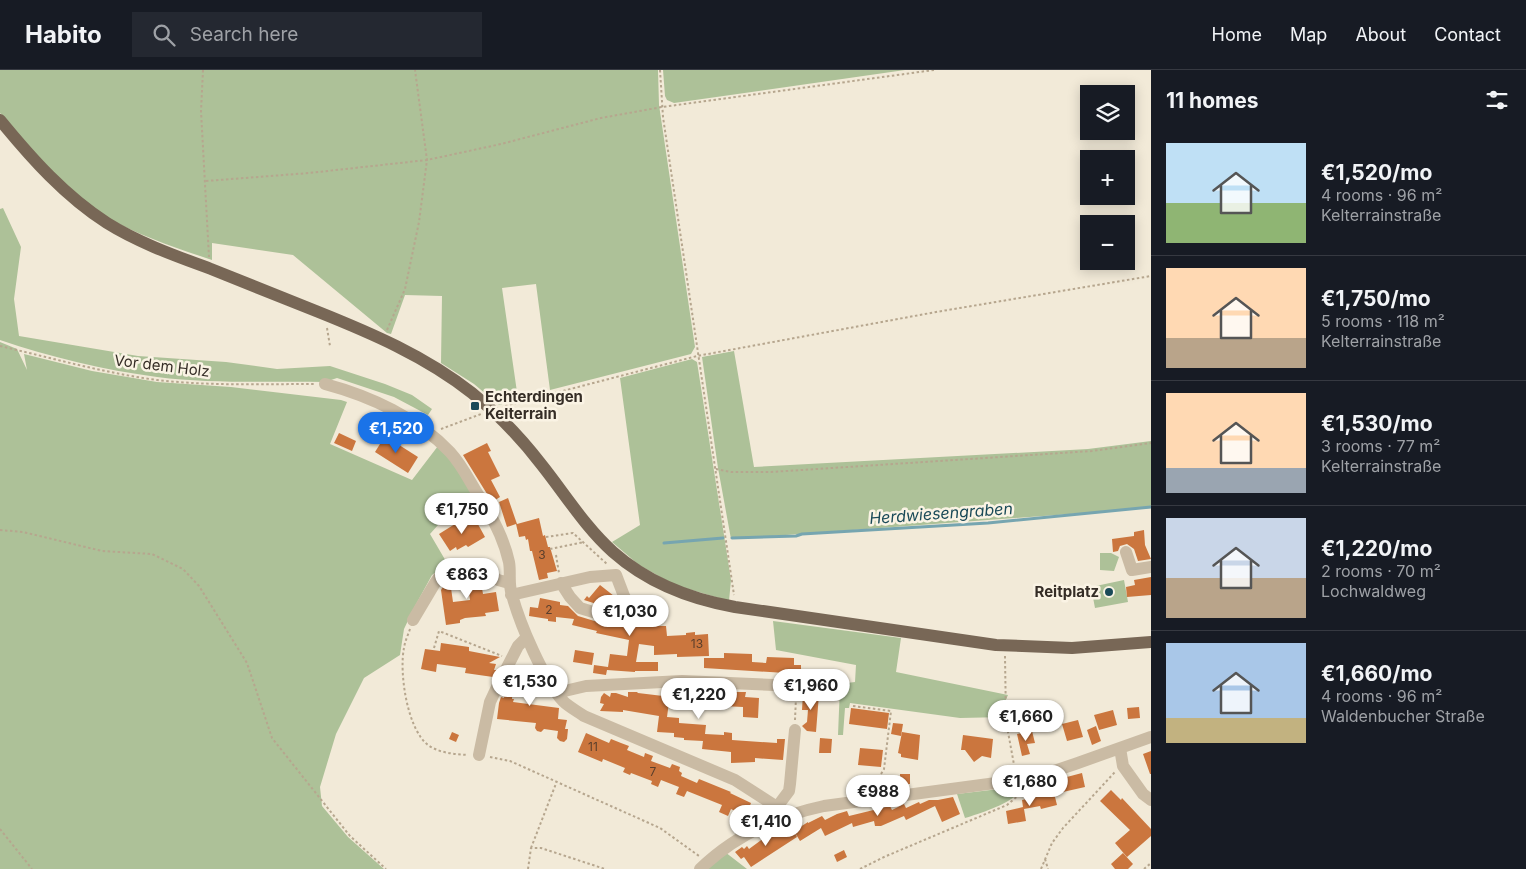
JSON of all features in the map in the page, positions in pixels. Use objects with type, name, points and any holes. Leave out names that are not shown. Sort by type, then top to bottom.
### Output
[{"type":"main road","points":[[0,120],[57,184],[83,207],[126,233],[383,338],[445,374],[492,410],[522,441],[599,538],[624,561],[645,576],[676,591],[706,601],[735,607],[1006,646],[1072,648],[1146,642]]},
{"type":"street","points":[[325,384],[349,391],[415,423],[450,452],[458,462],[499,531],[509,562],[510,589],[527,637],[556,693],[564,702],[584,716],[727,776],[754,791],[782,811]]},
{"type":"street","points":[[1126,552],[1132,570],[1151,568]]},
{"type":"street","points":[[413,620],[440,576],[458,568],[482,568],[510,589],[562,583],[590,576],[617,576],[624,596],[630,605]]},
{"type":"street","points":[[562,583],[570,597],[580,608],[616,620]]},
{"type":"street","points":[[479,755],[490,702],[518,646],[527,637]]},
{"type":"street","points":[[556,693],[586,686],[682,681],[797,692]]},
{"type":"street","points":[[782,811],[789,791],[795,730]]},
{"type":"street","points":[[703,866],[739,838],[782,811],[1033,778],[1151,736]]},
{"type":"street","points":[[1120,748],[1123,766],[1143,794],[1151,800]]},
{"type":"path","points":[[203,70],[201,110],[209,268]]},
{"type":"path","points":[[383,338],[405,289],[419,222],[427,160],[415,70]]},
{"type":"path","points":[[660,70],[662,107],[735,607]]},
{"type":"path","points":[[206,181],[309,173],[427,160],[501,144],[601,118],[662,107],[934,70]]},
{"type":"path","points":[[430,434],[492,410],[697,356],[936,312],[1151,276]]},
{"type":"path","points":[[328,316],[327,327],[330,346]]},
{"type":"path","name":"Vor dem Holz","points":[[0,346],[93,369],[157,380],[205,384],[325,384]]},
{"type":"path","points":[[716,469],[731,472],[771,472],[1092,451],[1151,444]]},
{"type":"path","points":[[457,519],[473,510]]},
{"type":"path","points":[[0,530],[23,532],[102,551],[152,554],[184,569],[199,586],[246,663],[272,738],[350,836],[386,869]]},
{"type":"path","points":[[546,537],[574,533],[617,576]]},
{"type":"path","points":[[550,548],[584,542]]},
{"type":"path","points":[[556,555],[562,583]]},
{"type":"path","points":[[413,620],[404,648],[403,664],[407,704],[413,725],[419,737],[438,751],[479,755],[510,761],[557,781],[660,828],[696,852],[703,866]]},
{"type":"path","points":[[434,648],[439,631],[511,659]]},
{"type":"path","points":[[1006,646],[1006,721],[1017,780]]},
{"type":"path","points":[[795,730],[797,692]]},
{"type":"path","points":[[853,706],[890,711],[884,769],[866,800]]},
{"type":"path","points":[[1041,869],[1052,843],[1063,828],[1105,782],[1123,766]]},
{"type":"path","points":[[860,869],[1007,804],[1026,788],[1033,778]]},
{"type":"path","points":[[528,869],[531,848],[557,781]]},
{"type":"path","points":[[0,829],[32,869]]},
{"type":"path","points":[[531,848],[541,848],[605,869]]},
{"type":"path","points":[[1045,859],[1048,869]]},
{"type":"path","points":[[1144,869],[1151,863]]},
{"type":"green space","points":[[0,70],[658,70],[659,105],[695,347],[691,354],[550,390],[536,284],[502,288],[518,399],[499,405],[474,384],[441,363],[442,296],[405,295],[391,334],[387,333],[293,255],[212,243],[212,260],[145,236],[106,217],[91,207],[49,170],[0,113]]},
{"type":"green space","points":[[663,70],[905,70],[674,103],[667,100],[665,96]]},
{"type":"green space","points":[[3,208],[21,247],[14,299],[19,336],[138,356],[226,362],[277,369],[330,366],[412,395],[432,409],[428,415],[394,397],[337,378],[325,382],[241,382],[157,377],[77,362],[0,340],[0,209]]},
{"type":"green space","points":[[0,342],[17,349],[27,370],[24,354],[92,371],[157,382],[231,387],[341,400],[347,402],[330,444],[412,480],[438,446],[454,462],[473,492],[456,505],[430,534],[447,563],[432,575],[414,608],[404,629],[400,655],[364,678],[336,734],[320,787],[322,806],[348,837],[384,869],[0,869]]},
{"type":"green space","points":[[734,351],[754,467],[1088,449],[1151,441],[1151,508],[731,539],[718,468],[702,357]]},
{"type":"green space","points":[[692,359],[697,362],[731,580],[729,601],[675,585],[639,565],[612,542],[640,525],[620,378]]},
{"type":"green space","points":[[1100,553],[1111,553],[1119,557],[1114,571],[1100,570]]},
{"type":"green space","name":"Reitplatz","points":[[1124,580],[1128,602],[1095,608],[1091,587]]},
{"type":"green space","points":[[773,621],[901,638],[896,672],[1008,695],[1004,704],[1005,717],[960,718],[850,703],[849,708],[845,708],[843,735],[838,735],[840,686],[855,682],[856,665],[776,650]]},
{"type":"green space","points":[[1024,786],[1020,792],[1006,802],[965,818],[957,794]]},
{"type":"green space","points":[[725,852],[747,869],[704,869]]},
{"type":"building","points":[[339,433],[356,441],[352,451],[334,443]]},
{"type":"building","points":[[385,436],[418,457],[408,473],[375,452]]},
{"type":"building","points":[[487,443],[491,451],[488,452],[500,476],[491,480],[500,497],[492,502],[463,455]]},
{"type":"building","points":[[508,498],[517,524],[539,518],[543,536],[545,535],[548,547],[550,547],[557,571],[547,573],[548,578],[539,580],[528,539],[526,540],[525,536],[519,537],[516,524],[507,527],[499,502]]},
{"type":"building","points":[[474,517],[485,537],[468,547],[466,545],[457,550],[456,547],[450,551],[439,534],[455,524],[456,526],[463,524]]},
{"type":"building","points":[[1144,530],[1145,545],[1151,559],[1138,561],[1134,549],[1127,544],[1120,546],[1118,551],[1113,552],[1112,539],[1134,536],[1134,532]]},
{"type":"building","points":[[480,577],[483,594],[496,592],[499,611],[485,613],[486,616],[465,618],[460,620],[460,623],[446,625],[441,590],[446,582],[451,579]],"holes":[[[468,585],[470,600],[453,602],[451,588]]]},
{"type":"building","points":[[1151,577],[1151,595],[1127,597],[1126,587],[1135,585],[1134,580]]},
{"type":"building","points":[[600,585],[614,596],[606,607],[584,600],[587,596],[589,598]]},
{"type":"building","points":[[540,598],[560,602],[560,605],[568,606],[578,616],[614,627],[624,623],[622,610],[629,613],[650,610],[650,626],[666,626],[667,636],[686,635],[686,633],[695,632],[695,635],[708,634],[709,656],[677,657],[677,654],[654,655],[654,646],[639,644],[636,662],[658,662],[658,671],[607,670],[606,675],[593,673],[594,665],[608,667],[610,654],[627,656],[629,640],[596,633],[597,631],[572,625],[574,619],[556,617],[556,622],[529,616],[530,607],[538,608]]},
{"type":"building","points":[[441,643],[469,647],[469,651],[500,657],[489,663],[496,664],[494,670],[497,670],[493,677],[465,673],[466,668],[437,664],[436,672],[421,669],[425,649],[440,651]]},
{"type":"building","points":[[575,650],[594,653],[592,665],[573,662]]},
{"type":"building","points":[[724,653],[752,654],[752,662],[766,663],[767,657],[794,658],[794,665],[801,665],[801,674],[704,668],[704,658],[724,658]]},
{"type":"building","points":[[517,666],[532,667],[534,670],[531,685],[513,683],[513,702],[559,708],[558,719],[567,720],[565,729],[568,729],[567,739],[564,742],[557,738],[558,731],[544,729],[541,732],[537,731],[535,728],[536,723],[497,719],[501,697],[504,698],[505,689]]},
{"type":"building","points":[[682,689],[734,693],[746,692],[745,697],[759,698],[758,718],[743,717],[743,707],[722,706],[722,710],[715,710],[701,708],[701,706],[669,702],[667,717],[679,718],[679,723],[706,725],[705,734],[724,735],[724,732],[732,733],[732,740],[777,743],[777,739],[785,739],[783,760],[755,758],[755,762],[731,763],[731,752],[702,749],[703,741],[684,740],[684,738],[674,737],[674,733],[657,732],[659,716],[623,710],[623,712],[600,711],[604,704],[600,703],[604,693],[610,697],[611,693],[616,693],[628,697],[628,692],[663,696],[664,690]]},
{"type":"building","points":[[803,693],[819,694],[816,732],[807,731],[802,726],[807,722],[808,710],[802,710]]},
{"type":"building","points":[[1139,707],[1140,718],[1128,719],[1127,708]]},
{"type":"building","points":[[851,708],[889,713],[887,729],[849,724]]},
{"type":"building","points":[[1113,710],[1117,725],[1099,730],[1094,715]]},
{"type":"building","points":[[1078,720],[1083,737],[1067,741],[1062,724]]},
{"type":"building","points":[[893,723],[903,724],[901,736],[891,734]]},
{"type":"building","points":[[1096,726],[1101,741],[1092,745],[1087,730]]},
{"type":"building","points":[[1032,731],[1035,743],[1027,744],[1030,754],[1022,756],[1017,734]]},
{"type":"building","points":[[452,732],[459,735],[456,742],[449,739]]},
{"type":"building","points":[[902,732],[920,735],[918,760],[901,757],[901,754],[898,753]]},
{"type":"building","points":[[586,733],[609,743],[611,739],[629,746],[627,750],[644,757],[645,753],[653,756],[651,761],[670,768],[672,764],[680,767],[681,776],[697,783],[699,779],[731,792],[751,803],[749,808],[753,810],[749,818],[731,809],[728,816],[719,812],[722,805],[687,791],[684,797],[676,794],[679,787],[661,780],[658,787],[651,784],[652,781],[623,772],[625,768],[603,759],[602,762],[578,752]]},
{"type":"building","points":[[963,735],[993,739],[991,758],[982,756],[974,762],[965,750],[961,750]]},
{"type":"building","points":[[820,738],[832,739],[831,753],[819,753]]},
{"type":"building","points":[[860,748],[883,750],[881,767],[858,765]]},
{"type":"building","points":[[1151,751],[1151,774],[1150,774],[1143,754]]},
{"type":"building","points":[[1082,773],[1085,787],[1054,794],[1052,784],[1064,780],[1063,778]]},
{"type":"building","points":[[900,774],[910,774],[910,784],[900,784]]},
{"type":"building","points":[[1111,790],[1121,800],[1122,798],[1151,829],[1151,836],[1127,857],[1115,843],[1130,830],[1100,801]]},
{"type":"building","points":[[1054,793],[1057,805],[1041,809],[1040,806],[1024,809],[1026,821],[1008,824],[1006,811],[1023,807],[1022,800]]},
{"type":"building","points":[[953,797],[960,814],[942,822],[935,806],[906,820],[904,816],[881,826],[875,826],[874,821],[853,827],[852,823],[825,836],[821,828],[800,841],[794,831],[822,816],[825,820],[847,811],[849,816],[890,806],[892,810],[904,804],[906,808],[919,802],[920,804],[929,800]]},
{"type":"building","points":[[793,829],[797,837],[751,867],[744,857],[741,859],[735,852],[742,847],[744,849],[747,846],[749,849],[768,835],[769,837],[777,831],[781,836]]},
{"type":"building","points":[[844,850],[847,857],[837,862],[834,855]]},
{"type":"building","points":[[1123,853],[1133,864],[1128,869],[1115,869],[1111,864]]},
{"type":"waterway","name":"Herdwiesengraben","points":[[732,538],[796,536],[802,534],[988,523],[1151,507]]},
{"type":"waterway","name":"Herdwiesengraben","points":[[664,543],[723,538]]},
{"type":"place","name":"Echterdingen Kelterrain","points":[[475,406]]},
{"type":"place","name":"Reitplatz","points":[[1109,592]]}]
